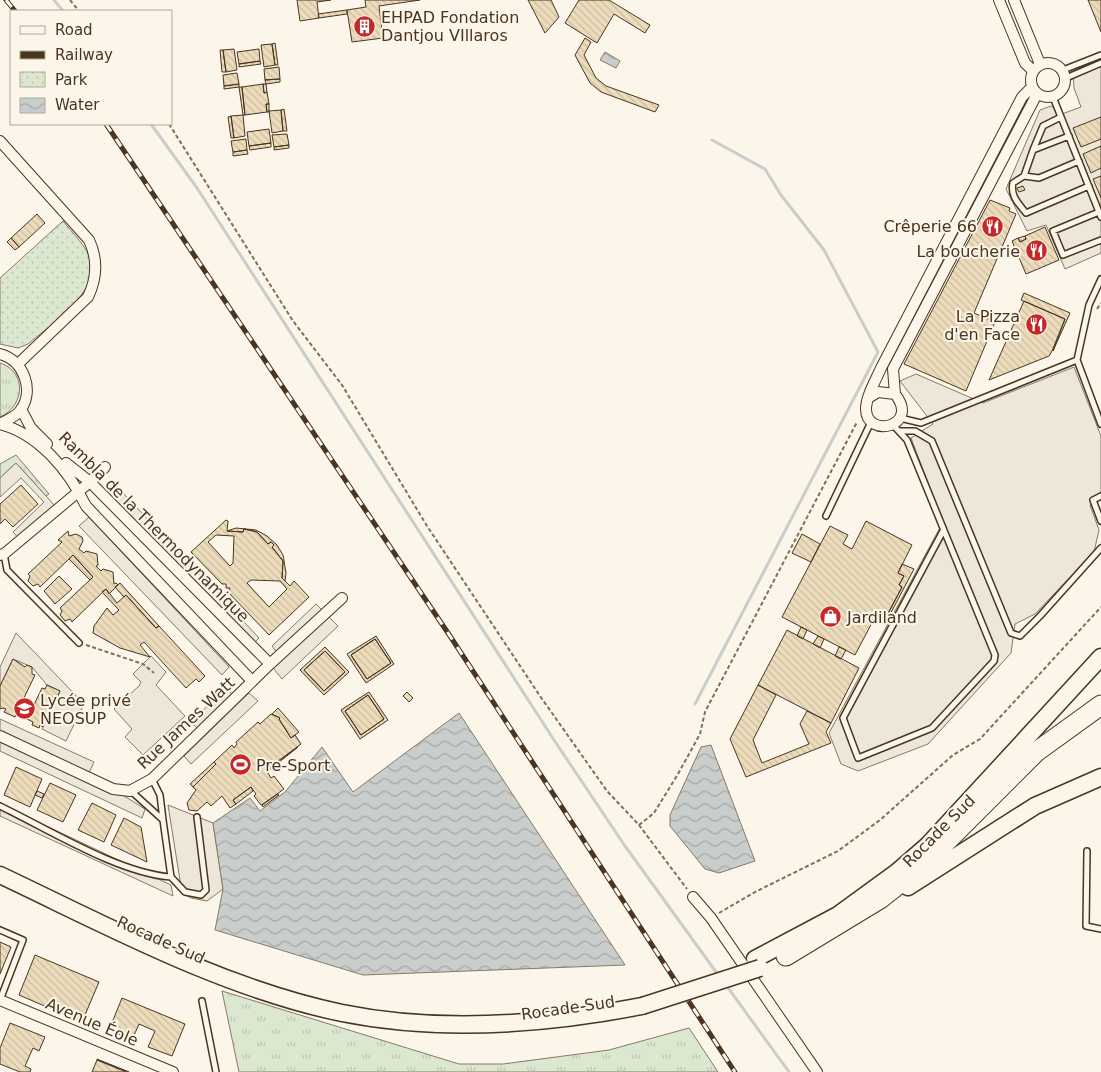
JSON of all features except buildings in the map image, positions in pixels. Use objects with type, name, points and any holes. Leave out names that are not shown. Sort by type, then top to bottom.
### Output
[{"type":"highway","points":[[993,776],[1068,712],[1101,690]]},
{"type":"highway","points":[[786,956],[880,899],[922,866],[1036,752],[1101,705]]},
{"type":"main road","name":"Rocade Sud","points":[[757,964],[838,915],[897,872],[928,845],[1101,657]]},
{"type":"main road","name":"Rocade Sud","points":[[0,875],[219,975],[292,1001],[343,1013],[389,1020],[496,1024],[554,1020],[641,1002],[786,956],[852,924],[982,838],[1035,806],[1101,777]]},
{"type":"main road","name":"Rocade Sud","points":[[0,865],[139,931],[224,968],[296,992],[345,1004],[389,1011],[496,1017],[641,1002]]},
{"type":"street","points":[[999,0],[1024,63],[1037,68]]},
{"type":"street","points":[[1014,0],[1037,68]]},
{"type":"street","points":[[1049,62],[1057,64],[1064,74],[1063,90],[1052,97],[1044,97],[1035,90],[1031,79],[1037,68],[1049,62]]},
{"type":"street","points":[[1035,90],[893,369],[895,394],[901,401],[903,409],[897,424],[882,427],[872,422],[867,415],[867,403],[886,360],[1017,106],[1022,97],[1035,90]]},
{"type":"street","points":[[0,141],[89,240],[95,253],[95,283],[88,297],[18,364]]},
{"type":"street","points":[[0,354],[18,364],[27,381],[26,397],[21,409],[16,415],[0,424]]},
{"type":"street","points":[[867,403],[878,392],[895,394]]},
{"type":"street","name":"Rambla de la Thermodynamique","points":[[21,409],[31,428],[74,471],[90,482],[270,664]]},
{"type":"street","name":"Rambla de la Thermodynamique","points":[[0,424],[16,428],[27,434],[70,476],[86,506],[252,681]]},
{"type":"street","points":[[2,555],[78,490],[90,482],[105,467]]},
{"type":"street","name":"Rue James Watt","points":[[0,736],[114,789],[130,791],[152,779],[252,681],[342,598]]},
{"type":"street","points":[[693,897],[711,918],[817,1072]]},
{"type":"street","name":"Avenue Éole","points":[[0,1000],[173,1072]]},
{"type":"lane","points":[[1064,74],[1101,55]]},
{"type":"lane","points":[[1064,74],[1101,63]]},
{"type":"lane","points":[[1052,97],[1100,214],[1053,231],[1063,256],[1101,240]]},
{"type":"lane","points":[[1060,117],[1043,126],[1024,176],[1013,183],[1011,190],[1014,198],[1026,213],[1088,186]]},
{"type":"lane","points":[[1033,150],[1068,136]]},
{"type":"lane","points":[[1024,176],[1039,178],[1079,162]]},
{"type":"lane","points":[[1101,279],[1089,305],[1077,360],[1101,424]]},
{"type":"lane","points":[[897,424],[921,424],[1077,360]]},
{"type":"lane","points":[[826,516],[872,422]]},
{"type":"lane","points":[[897,424],[907,440],[995,655],[994,661],[932,728],[858,758],[843,718],[943,531]]},
{"type":"lane","points":[[897,424],[932,441],[1012,633],[1020,636],[1101,548]]},
{"type":"lane","points":[[1101,496],[1093,500],[1101,521]]},
{"type":"lane","points":[[2,555],[7,570],[79,643]]},
{"type":"lane","points":[[152,779],[160,795],[171,877],[185,892],[202,895],[206,890],[197,817]]},
{"type":"lane","points":[[130,791],[163,820]]},
{"type":"lane","points":[[0,806],[105,858],[155,876],[171,877]]},
{"type":"lane","points":[[1087,851],[1086,926],[1101,929]]},
{"type":"lane","points":[[0,930],[23,940],[0,1000]]},
{"type":"lane","points":[[202,1001],[216,1072]]},
{"type":"path","points":[[70,0],[78,10]]},
{"type":"path","points":[[170,125],[293,321],[342,385],[427,526],[529,680],[607,792],[639,825],[693,897]]},
{"type":"path","points":[[639,825],[654,813],[700,734],[705,712],[867,403]]},
{"type":"path","points":[[711,918],[757,891],[838,851],[880,820],[954,755],[980,739],[1101,607]]},
{"type":"path","points":[[79,643],[143,664],[154,673]]},
{"type":"green space","points":[[63,221],[83,245],[89,256],[91,274],[87,286],[80,297],[59,319],[28,344],[18,348],[0,344],[0,278]]},
{"type":"green space","points":[[0,363],[9,367],[15,374],[19,381],[19,390],[14,406],[0,417]]},
{"type":"green space","points":[[16,455],[49,494],[46,496],[16,463],[0,478],[0,464]]},
{"type":"green space","points":[[222,991],[459,1064],[503,1064],[609,1050],[689,1028],[718,1072],[239,1072]]},
{"type":"shaded area","points":[[1101,61],[1101,253],[1065,269],[1046,225],[1027,231],[1006,189],[1040,110],[1051,106],[1062,114],[1081,107],[1074,88],[1073,72]]},
{"type":"shaded area","points":[[1074,367],[1101,436],[1101,498],[1090,505],[1099,530],[1094,552],[1035,614],[1015,624],[1011,653],[928,744],[858,771],[841,764],[829,733],[943,522],[911,438],[933,424],[900,381],[916,374],[983,403]]},
{"type":"shaded area","points":[[16,463],[56,507],[20,540],[13,532],[44,502],[21,478],[0,497],[0,478]]},
{"type":"shaded area","points":[[122,492],[259,638],[252,645],[114,499]]},
{"type":"shaded area","points":[[89,517],[229,667],[222,675],[79,526]]},
{"type":"shaded area","points":[[316,604],[338,626],[282,679],[270,664],[279,655],[272,646]]},
{"type":"shaded area","points":[[16,633],[84,704],[66,741],[42,729],[60,691],[47,685],[32,667],[13,659],[0,686],[0,667]]},
{"type":"shaded area","points":[[151,656],[166,672],[156,685],[185,716],[143,755],[125,737],[132,729],[114,709],[139,686],[141,682],[133,674]]},
{"type":"shaded area","points":[[226,688],[234,696],[198,729],[191,722]]},
{"type":"shaded area","points":[[249,693],[258,701],[191,764],[184,756]]},
{"type":"shaded area","points":[[0,719],[94,762],[87,777],[113,789],[145,809],[142,818],[0,751]]},
{"type":"shaded area","points":[[0,804],[171,885],[173,896],[0,816]]},
{"type":"shaded area","points":[[168,805],[213,823],[223,889],[207,901],[191,898],[182,893]]},
{"type":"water","points":[[605,52],[620,61],[616,68],[600,60]]},
{"type":"water","points":[[459,713],[625,965],[363,975],[215,930],[223,889],[213,823],[250,798],[260,811],[285,792],[322,747],[353,792]]},
{"type":"water","points":[[711,745],[755,861],[719,873],[705,869],[670,826],[670,815],[701,747]]},
{"type":"waterway","points":[[54,0],[62,10]]},
{"type":"waterway","points":[[152,125],[197,188],[556,743],[625,846],[719,976]]},
{"type":"waterway","points":[[695,704],[878,352],[824,250],[781,195],[765,169],[712,140]]},
{"type":"waterway","points":[[726,985],[789,1072]]},
{"type":"railway","points":[[6,0],[14,10]]},
{"type":"railway","points":[[107,125],[450,636],[735,1072]]},
{"type":"place","name":"EHPAD Fondation Dantjou VIllaros","points":[[365,26]]},
{"type":"place","name":"Crêperie 66","points":[[993,226]]},
{"type":"place","name":"La boucherie","points":[[1036,251]]},
{"type":"place","name":"La Pizza d'en Face","points":[[1036,325]]},
{"type":"place","name":"Jardiland","points":[[831,617]]},
{"type":"place","name":"Lycée privé NEOSUP","points":[[24,709]]},
{"type":"place","name":"Pre-Sport","points":[[240,765]]}]
